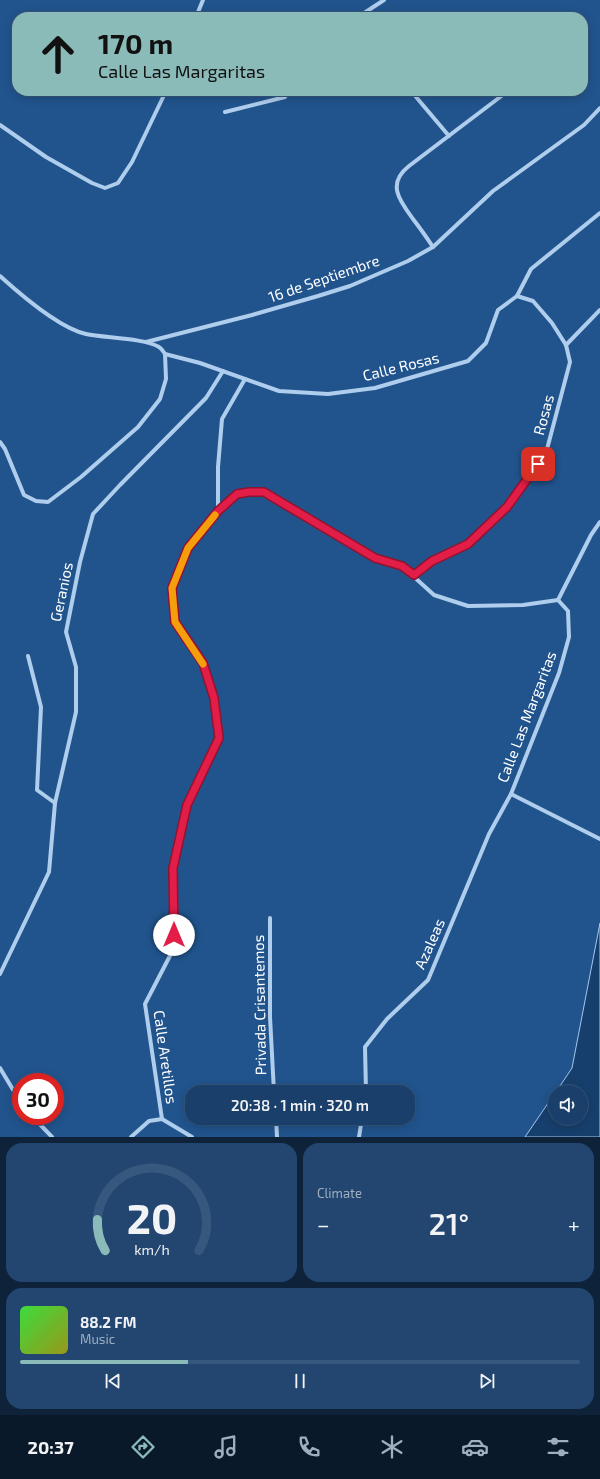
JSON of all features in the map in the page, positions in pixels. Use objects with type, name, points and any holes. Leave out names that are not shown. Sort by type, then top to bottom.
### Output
[{"type":"street","points":[[198,12],[203,0]]},
{"type":"street","points":[[366,12],[384,0]]},
{"type":"street","points":[[0,125],[46,157],[92,183],[105,188],[118,184],[132,162],[164,96]]},
{"type":"street","points":[[225,112],[286,96]]},
{"type":"street","points":[[415,96],[449,136]]},
{"type":"street","points":[[433,247],[400,200],[397,183],[399,176],[403,170],[501,96]]},
{"type":"street","name":"16 de Septiembre","points":[[146,342],[252,315],[350,286],[388,271],[433,247],[493,191],[584,125],[600,108]]},
{"type":"street","points":[[517,296],[531,269],[600,213]]},
{"type":"street","points":[[0,276],[25,297],[72,329],[85,334],[146,342]]},
{"type":"street","name":"Rosas","points":[[414,575],[432,561],[468,544],[507,507],[546,453],[570,362],[566,344],[552,323],[533,301],[517,296]]},
{"type":"street","name":"Calle Rosas","points":[[146,342],[159,347],[165,354],[200,363],[279,391],[328,394],[375,388],[468,361],[486,343],[498,310],[517,296]]},
{"type":"street","points":[[566,344],[600,310]]},
{"type":"street","points":[[0,442],[5,449],[24,495],[36,501],[48,502],[81,477],[138,427],[160,400],[166,379],[165,354]]},
{"type":"street","name":"Geranios","points":[[0,974],[49,872],[56,803],[76,712],[76,667],[66,632],[80,562],[93,514],[206,398],[223,371]]},
{"type":"street","points":[[218,511],[218,467],[222,419],[245,379]]},
{"type":"street","points":[[218,511],[237,494],[264,492],[375,558],[402,566],[414,575],[434,595],[468,606],[522,605],[558,600],[591,535],[600,522]]},
{"type":"street","name":"Calle Aretillos","points":[[162,1119],[146,1004],[174,948],[173,868],[187,805],[219,738],[214,698],[203,663],[175,622],[172,588],[188,548],[218,511]]},
{"type":"street","name":"Calle Las Margaritas","points":[[511,794],[560,673],[569,637],[568,611],[558,600]]},
{"type":"street","points":[[28,656],[41,708],[37,790],[56,803]]},
{"type":"street","points":[[511,794],[600,839]]},
{"type":"street","name":"Azaleas","points":[[366,1085],[365,1048],[386,1019],[428,980],[489,834],[511,794]]},
{"type":"street","name":"Privada Crisantemos","points":[[270,918],[270,1017],[274,1085]]},
{"type":"street","points":[[0,1068],[12,1088]]},
{"type":"street","points":[[131,1137],[149,1121],[162,1119],[192,1137]]},
{"type":"street","points":[[41,1125],[52,1137]]},
{"type":"street","points":[[276,1125],[277,1137]]},
{"type":"street","points":[[359,1137],[361,1125]]},
{"type":"water","points":[[600,923],[600,1137],[525,1137],[548,1103],[548,1125],[588,1125],[588,1085],[561,1085],[572,1068]]},
{"type":"slow traffic","points":[[203,664],[175,622],[172,588],[188,548],[215,515]]},
{"type":"route","points":[[174,935],[173,868],[187,805],[219,738],[214,698],[203,663],[175,622],[172,588],[188,548],[218,511],[237,494],[264,492],[375,558],[402,566],[414,575],[432,561],[468,544],[507,507],[538,464]]}]
